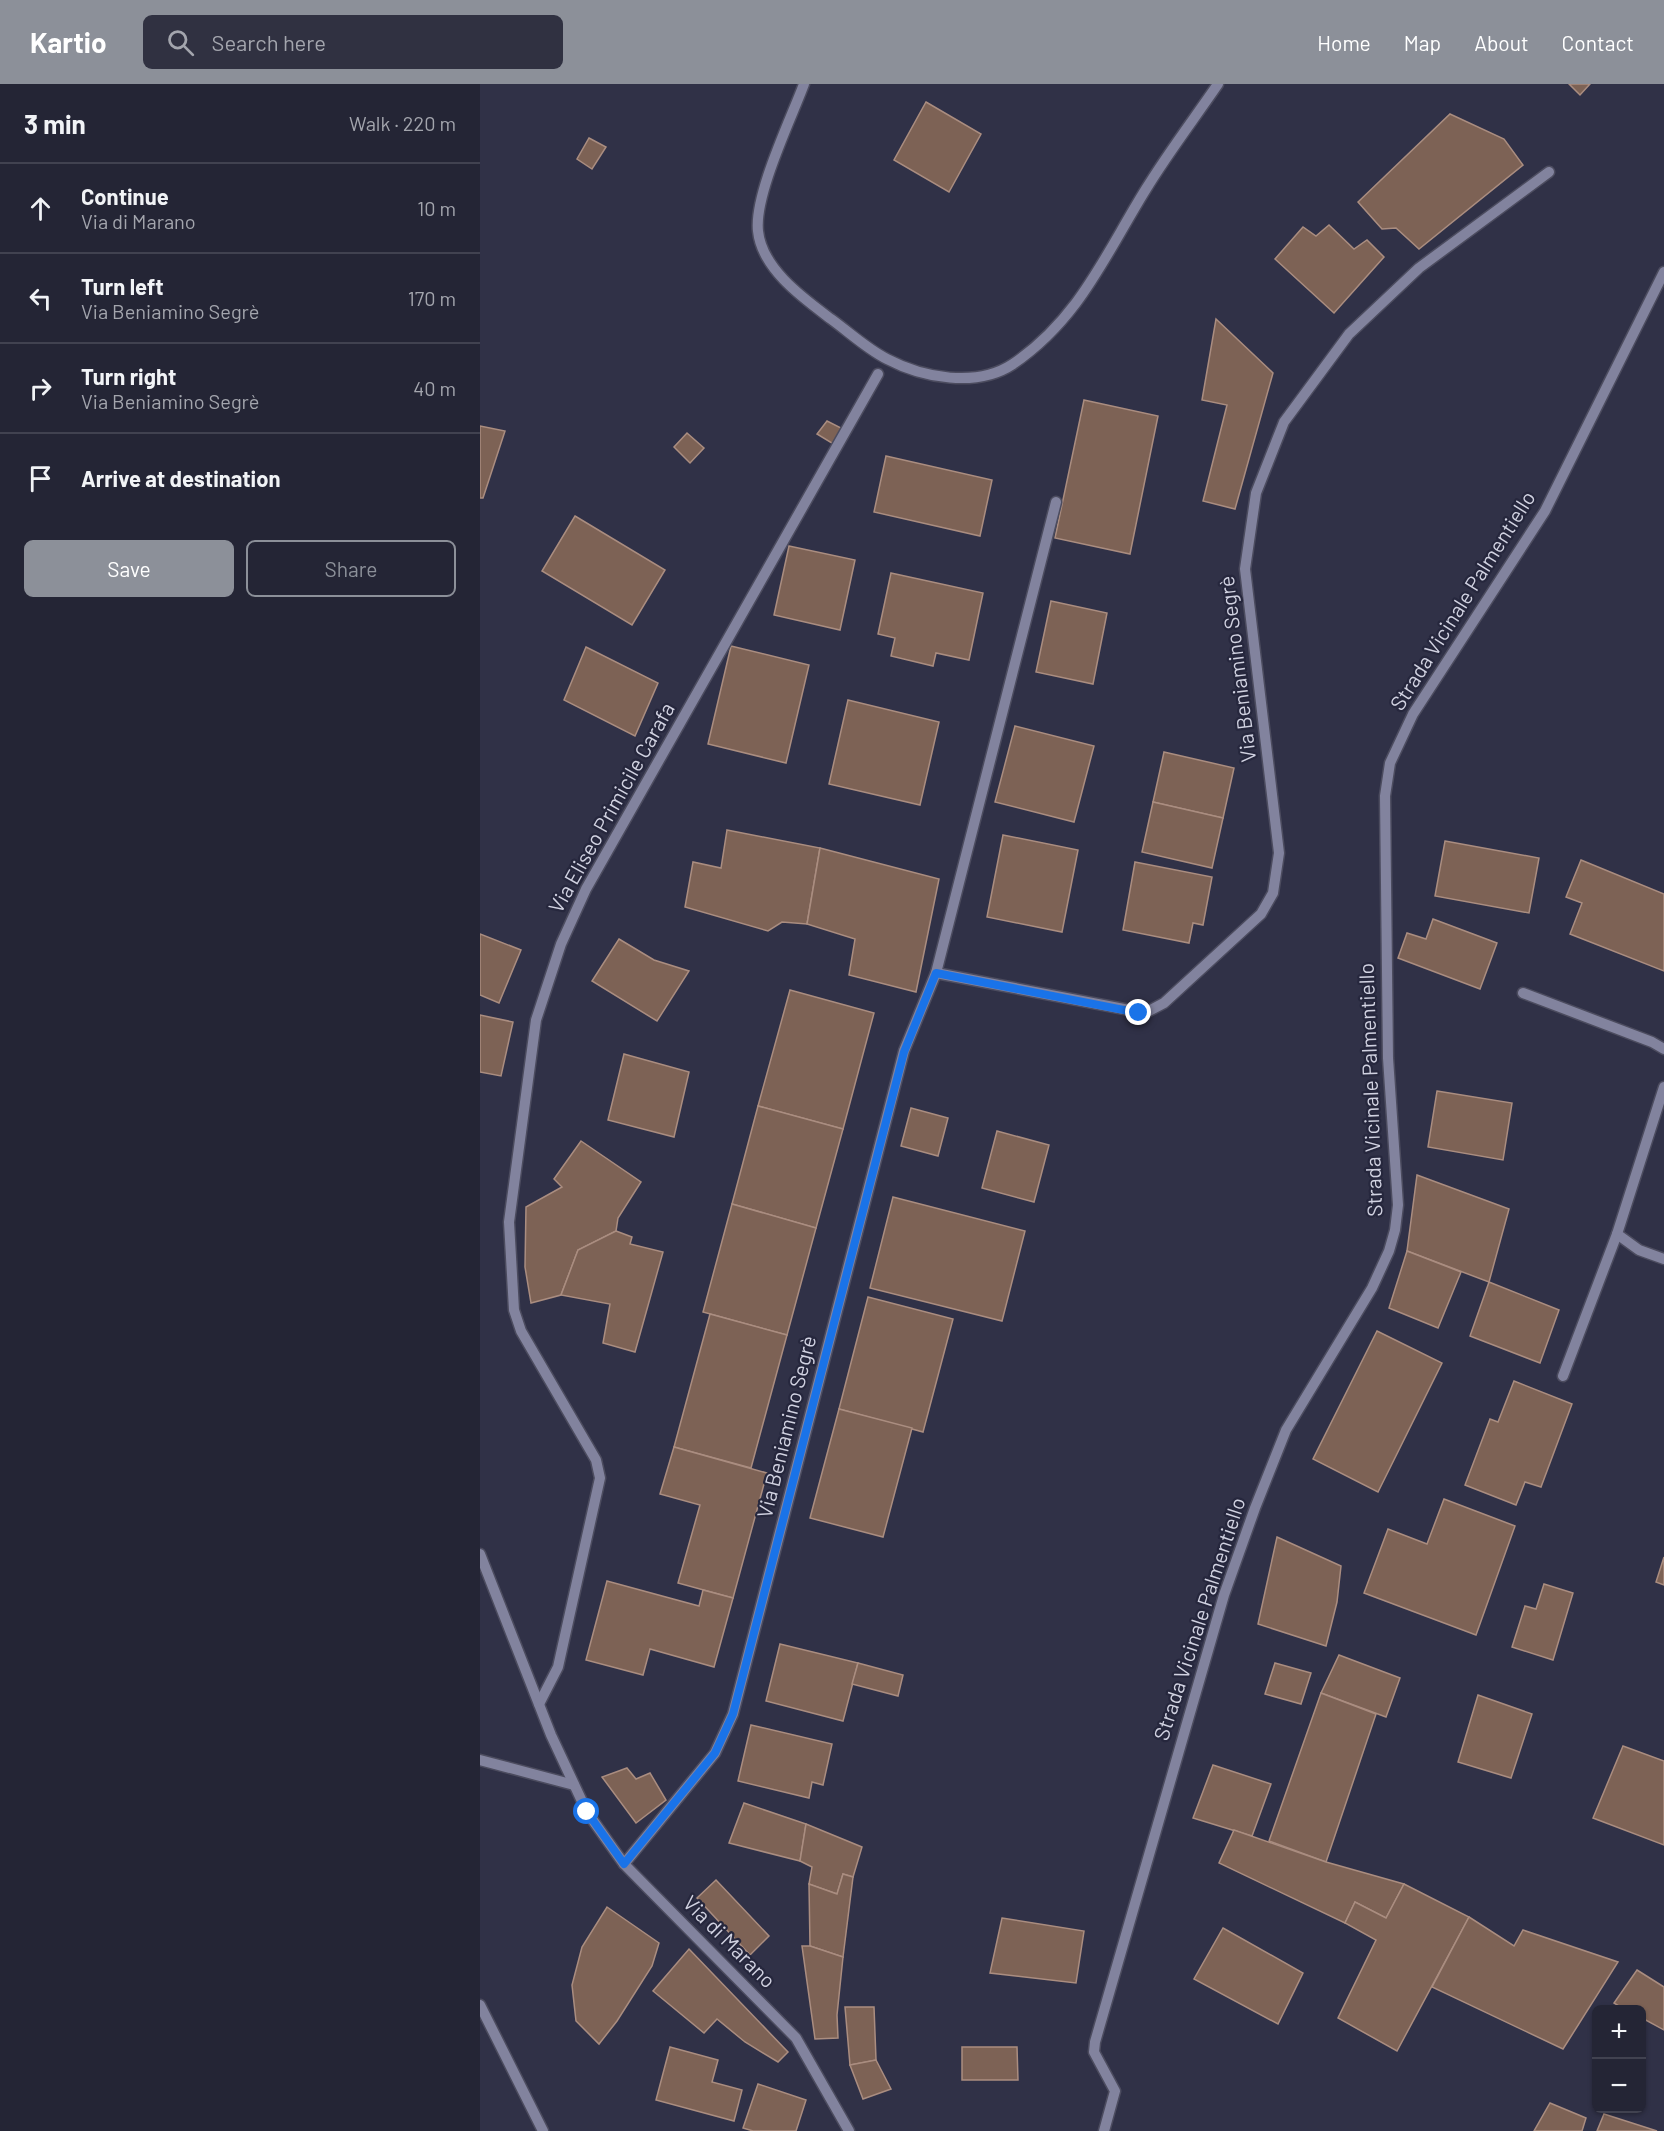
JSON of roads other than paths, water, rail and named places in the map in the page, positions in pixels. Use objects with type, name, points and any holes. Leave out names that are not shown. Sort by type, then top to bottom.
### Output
[{"type":"street","points":[[804,84],[765,190],[759,217],[758,232],[776,271],[802,297],[886,359],[930,374],[962,379],[992,373],[1011,365],[1065,320],[1092,283],[1147,187],[1218,84]]},
{"type":"street","name":"Via Beniamino Segrè","points":[[936,973],[1145,1013],[1164,1003],[1261,914],[1273,893],[1279,853],[1245,568],[1256,493],[1284,422],[1349,334],[1419,268],[1549,172]]},
{"type":"street","name":"Strada Vicinale Palmentiello","points":[[1104,2131],[1115,2091],[1094,2052],[1095,2042],[1224,1595],[1286,1430],[1382,1270],[1395,1230],[1398,1205],[1388,1058],[1385,843],[1385,796],[1390,763],[1413,714],[1545,511],[1664,272]]},
{"type":"street","name":"Via Eliseo Primicile Carafa","points":[[539,1704],[558,1667],[600,1478],[596,1460],[521,1331],[514,1310],[508,1222],[536,1020],[561,944],[586,889],[878,374]]},
{"type":"street","name":"Via Beniamino Segrè","points":[[624,1864],[715,1753],[733,1714],[904,1052],[936,973],[1056,502]]},
{"type":"street","points":[[1523,993],[1652,1042],[1664,1050]]},
{"type":"street","points":[[1563,1376],[1617,1233],[1664,1087]]},
{"type":"street","points":[[1617,1233],[1639,1250],[1664,1258]]},
{"type":"street","name":"Via di Marano","points":[[480,1554],[539,1704],[587,1812],[624,1864],[796,2038],[826,2087],[849,2131]]},
{"type":"street","points":[[480,1760],[574,1785]]},
{"type":"street","points":[[480,2005],[543,2131]]}]
